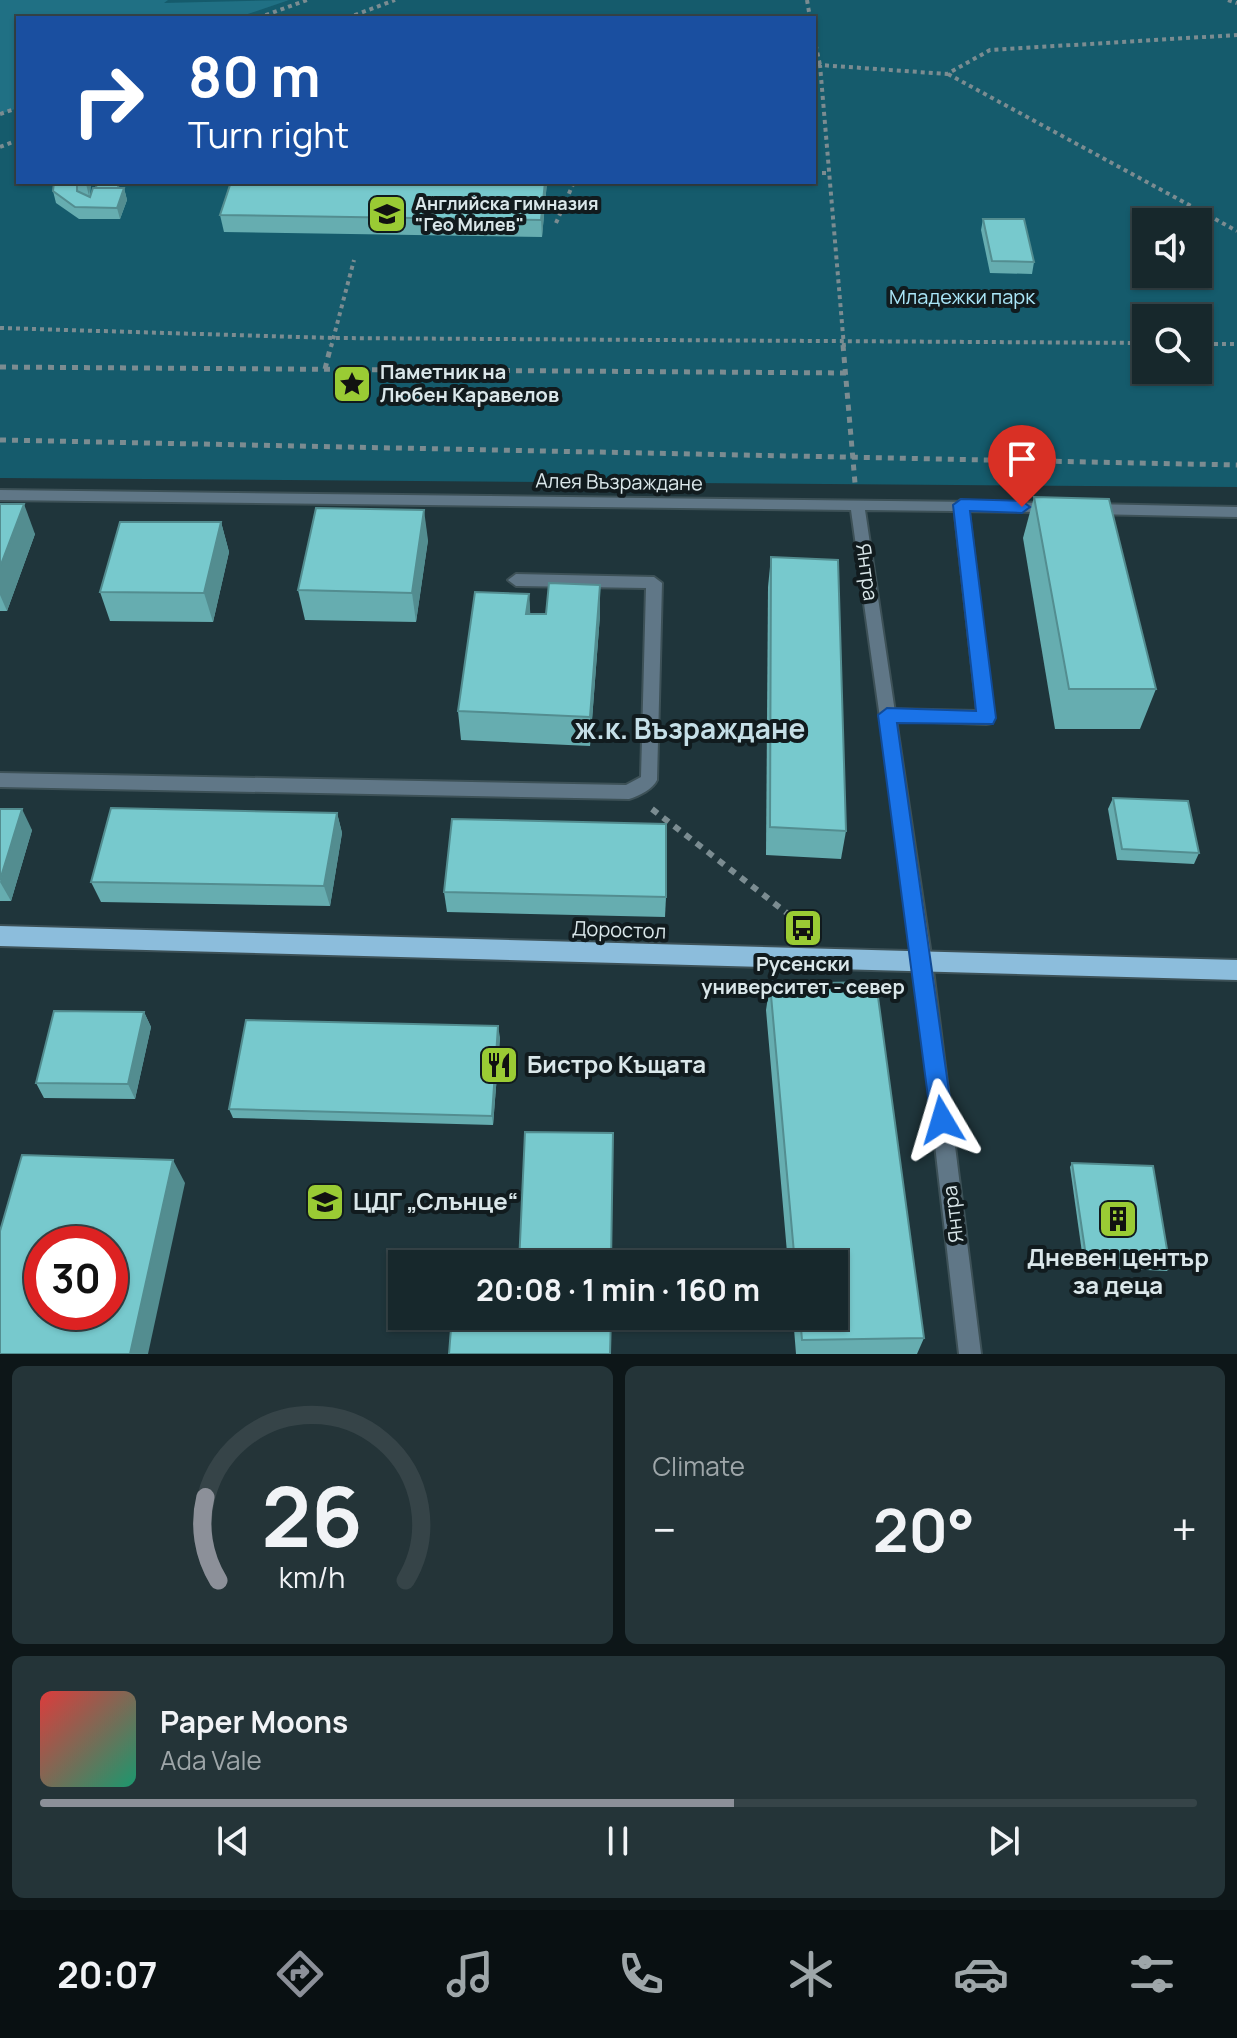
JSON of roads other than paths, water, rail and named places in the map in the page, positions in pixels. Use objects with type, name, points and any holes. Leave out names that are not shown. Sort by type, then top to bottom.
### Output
[{"type":"main road","name":"Доростол","points":[[0,936],[1237,970]]},
{"type":"street","name":"Алея Възраждане","points":[[0,495],[961,505],[1237,512]]},
{"type":"street","name":"Янтра","points":[[857,504],[923,962],[970,1354]]},
{"type":"street","points":[[887,715],[986,718],[961,505]]},
{"type":"street","points":[[0,780],[629,792],[649,780],[654,583],[516,580]]},
{"type":"place","name":"Aнглийска гимназия \"Гео Милев\"","points":[[387,214]]},
{"type":"place","name":"Паметник на Любен Каравелов","points":[[352,384]]},
{"type":"place","name":"Русенски университет - север","points":[[803,928]]},
{"type":"place","name":"Бистро Къщата","points":[[499,1065]]},
{"type":"place","name":"ЦДГ „Слънце“","points":[[325,1202]]},
{"type":"place","name":"Дневен център за деца","points":[[1118,1219]]},
{"type":"district","name":"ж.к. Възраждане","points":[[690,729]]},
{"type":"park label","name":"Младежки парк","points":[[962,297]]}]
